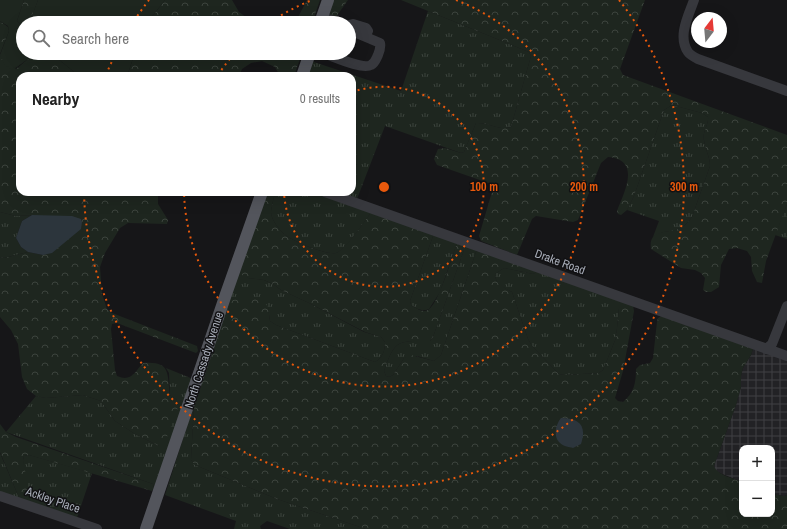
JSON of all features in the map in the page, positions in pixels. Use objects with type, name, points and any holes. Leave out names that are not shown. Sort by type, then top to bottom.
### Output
[{"type":"main road","points":[[322,16],[328,0]]},
{"type":"main road","points":[[303,72],[308,60]]},
{"type":"main road","name":"North Cassady Avenue","points":[[146,529],[261,196]]},
{"type":"street","points":[[694,0],[684,30],[683,42],[688,53],[698,60],[787,91]]},
{"type":"street","points":[[356,25],[366,28],[368,31],[365,36]]},
{"type":"street","points":[[343,60],[360,66],[370,66],[375,61],[380,46],[378,41],[356,33]]},
{"type":"street","name":"Drake Road","points":[[336,196],[787,356]]},
{"type":"street","points":[[766,349],[772,344],[787,306]]},
{"type":"street","name":"Ackley Place","points":[[0,496],[97,529]]},
{"type":"shaded area","points":[[32,215],[72,216],[81,219],[81,229],[52,253],[43,255],[28,252],[21,247],[16,238],[22,221]]},
{"type":"shaded area","points":[[753,349],[787,356],[787,495],[784,496],[775,494],[775,445],[739,445],[739,481],[720,473],[715,470],[714,466],[736,405],[741,387],[743,368]]},
{"type":"shaded area","points":[[561,418],[568,418],[577,421],[580,424],[583,432],[581,444],[573,448],[559,442],[556,437],[556,430]]},
{"type":"green space","points":[[0,0],[24,0],[19,16],[16,16],[16,60],[27,60],[13,70],[5,65],[0,55],[9,31],[8,26],[0,21]]},
{"type":"green space","points":[[24,0],[38,0],[32,16],[19,16]]},
{"type":"green space","points":[[38,0],[165,0],[152,16],[32,16]]},
{"type":"green space","points":[[165,0],[232,0],[239,12],[244,16],[152,16]]},
{"type":"green space","points":[[307,0],[320,0],[314,16],[299,16]]},
{"type":"green space","points":[[333,0],[348,0],[337,16],[328,14]]},
{"type":"green space","points":[[401,0],[645,0],[620,69],[623,75],[787,135],[787,204],[766,261],[762,283],[757,282],[752,271],[751,257],[747,251],[737,248],[729,249],[721,265],[719,287],[711,292],[706,292],[703,290],[705,278],[701,273],[695,270],[681,268],[651,249],[651,242],[656,235],[682,227],[692,217],[710,166],[704,137],[708,117],[702,113],[672,105],[664,110],[634,196],[627,210],[621,215],[618,214],[617,211],[626,186],[628,170],[625,164],[618,159],[608,157],[601,163],[578,220],[573,222],[536,216],[532,219],[517,255],[481,241],[479,236],[494,185],[437,165],[434,159],[438,149],[445,148],[461,153],[464,152],[476,123],[502,128],[511,127],[531,56],[529,52]]},
{"type":"green space","points":[[428,11],[529,52],[531,56],[511,127],[502,128],[476,123],[464,152],[461,153],[385,126],[357,199],[348,196],[356,196],[356,76],[401,91]]},
{"type":"green space","points":[[0,21],[8,27],[9,31],[0,54]]},
{"type":"green space","points":[[0,54],[16,69],[27,60],[59,60],[74,72],[16,72],[16,196],[158,196],[158,204],[168,220],[167,224],[128,223],[120,228],[105,253],[100,267],[102,294],[107,309],[112,313],[197,346],[198,351],[196,353],[117,323],[112,324],[111,329],[115,370],[117,376],[126,378],[132,376],[143,363],[159,364],[166,370],[170,395],[177,400],[179,405],[164,445],[159,446],[135,434],[115,421],[101,401],[83,395],[46,398],[36,396],[27,389],[22,377],[18,344],[11,330],[0,317],[0,257],[4,258],[28,252],[43,255],[32,215],[16,216],[0,212]]},
{"type":"green space","points":[[59,60],[133,60],[128,72],[74,72]]},
{"type":"green space","points":[[133,60],[300,60],[295,72],[278,72],[275,67],[262,61],[251,63],[242,69],[241,72],[128,72]]},
{"type":"green space","points":[[311,61],[344,72],[307,72]]},
{"type":"green space","points":[[672,105],[702,113],[708,117],[704,137],[710,166],[690,220],[680,228],[661,233],[653,237],[659,221],[627,210],[634,196],[664,110]]},
{"type":"green space","points":[[265,196],[274,196],[271,213],[276,225],[284,234],[301,244],[324,252],[336,253],[340,251],[370,214],[376,213],[429,232],[433,236],[410,301],[411,305],[421,311],[426,311],[432,306],[448,270],[456,246],[460,243],[464,244],[464,250],[433,337],[430,341],[404,342],[395,347],[384,371],[386,376],[389,377],[393,375],[404,358],[411,355],[434,361],[441,355],[476,252],[480,250],[537,272],[533,274],[504,268],[495,274],[495,277],[498,283],[512,292],[528,339],[532,346],[559,374],[599,373],[603,370],[616,338],[621,302],[633,305],[634,311],[623,371],[615,398],[618,401],[623,402],[630,395],[636,379],[636,369],[640,365],[650,363],[653,358],[657,322],[658,318],[663,315],[753,349],[743,368],[741,387],[736,405],[714,466],[718,472],[739,481],[739,517],[775,517],[775,494],[787,495],[787,529],[366,529],[277,499],[195,465],[191,460],[194,404],[228,302],[244,298],[260,300],[268,307],[270,321],[276,325],[375,362],[382,356],[384,351],[385,342],[381,337],[365,332],[281,290],[273,284],[264,280],[248,278],[242,275],[239,270]]},
{"type":"green space","points":[[274,196],[328,196],[376,213],[370,214],[345,247],[336,253],[331,253],[309,247],[284,234],[273,219],[271,213]]},
{"type":"green space","points":[[787,204],[787,239],[775,235]]},
{"type":"green space","points":[[0,212],[16,216],[32,215],[22,221],[16,238],[21,247],[28,252],[4,258],[0,257]]},
{"type":"green space","points":[[429,232],[460,243],[456,246],[440,292],[429,309],[422,310],[411,305],[410,301],[433,236]]},
{"type":"green space","points":[[464,244],[480,250],[476,252],[441,355],[434,361],[417,356],[404,358],[393,375],[389,377],[386,376],[384,371],[395,347],[404,342],[430,341],[433,337],[464,250]]},
{"type":"green space","points":[[504,268],[533,274],[537,272],[627,302],[619,308],[616,338],[603,370],[599,373],[559,374],[532,346],[528,339],[512,292],[498,283],[495,274]]},
{"type":"green space","points":[[239,270],[248,278],[264,280],[364,332],[381,337],[385,342],[382,356],[375,362],[276,325],[270,321],[268,308],[228,302]]},
{"type":"green space","points":[[166,368],[193,379],[154,488],[153,484],[6,432],[36,396],[46,398],[83,395],[101,401],[115,421],[135,434],[159,446],[177,400],[170,395],[169,373]]},
{"type":"green space","points":[[194,404],[191,460],[195,465],[277,499],[366,529],[290,529],[267,521],[260,526],[261,529],[234,529],[236,521],[165,495]]},
{"type":"green space","points":[[0,424],[6,432],[16,437],[153,484],[154,488],[152,491],[29,455],[24,456],[23,460],[30,496],[26,501],[20,500],[0,452]]},
{"type":"green space","points":[[0,453],[20,500],[0,493]]},
{"type":"green space","points":[[29,455],[92,473],[77,518],[26,501],[23,460],[24,456]]}]
